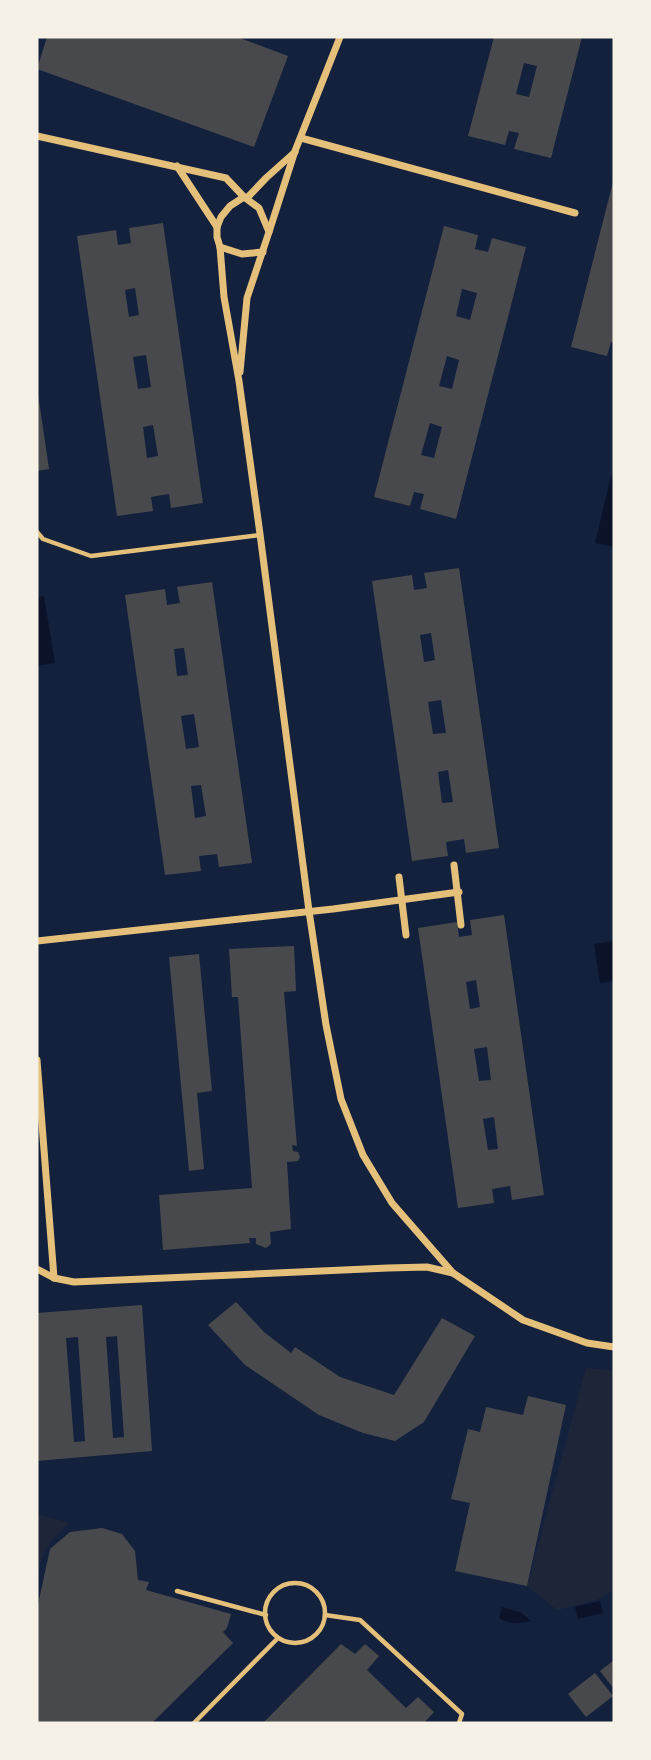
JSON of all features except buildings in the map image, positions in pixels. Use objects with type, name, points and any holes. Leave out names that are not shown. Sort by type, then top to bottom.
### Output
[{"type":"street","points":[[239,381],[247,298],[296,151],[340,37]]},
{"type":"street","points":[[37,136],[226,178],[259,208],[269,232]]},
{"type":"street","points":[[301,138],[575,214]]},
{"type":"street","points":[[217,227],[230,206],[246,197],[296,151]]},
{"type":"street","points":[[177,166],[217,227],[223,297],[239,381],[309,911],[326,1025],[341,1099],[363,1155],[392,1203],[453,1273],[523,1320],[587,1343],[614,1347]]},
{"type":"street","points":[[220,247],[242,254],[263,251]]},
{"type":"street","points":[[454,865],[461,925]]},
{"type":"street","points":[[399,877],[406,935]]},
{"type":"street","points":[[37,941],[333,909],[459,892]]},
{"type":"street","points":[[37,1060],[54,1278]]},
{"type":"street","points":[[37,1269],[54,1278],[74,1282],[427,1267],[453,1273]]},
{"type":"lane","points":[[37,531],[43,539],[91,556],[260,534]]},
{"type":"lane","points":[[295,1583],[313,1589],[319,1595],[324,1615],[322,1625],[308,1640],[298,1643],[278,1638],[271,1631],[266,1615],[266,1604],[270,1595],[277,1588],[295,1583]]},
{"type":"lane","points":[[177,1591],[266,1615]]},
{"type":"lane","points":[[324,1615],[360,1620],[462,1714],[459,1723]]},
{"type":"lane","points":[[194,1723],[278,1638]]},
{"type":"shaded area","points":[[611,476],[614,477],[614,547],[595,543]]},
{"type":"shaded area","points":[[44,596],[55,663],[37,666],[37,597]]},
{"type":"shaded area","points":[[614,941],[614,981],[600,983],[594,944]]},
{"type":"shaded area","points":[[586,1368],[614,1370],[614,1590],[597,1600],[557,1610],[527,1586]]},
{"type":"shaded area","points":[[37,1514],[70,1523],[48,1547],[37,1578]]},
{"type":"shaded area","points":[[600,1601],[603,1613],[578,1619],[575,1607]]},
{"type":"shaded area","points":[[502,1607],[522,1613],[531,1621],[507,1622],[499,1618]]}]
